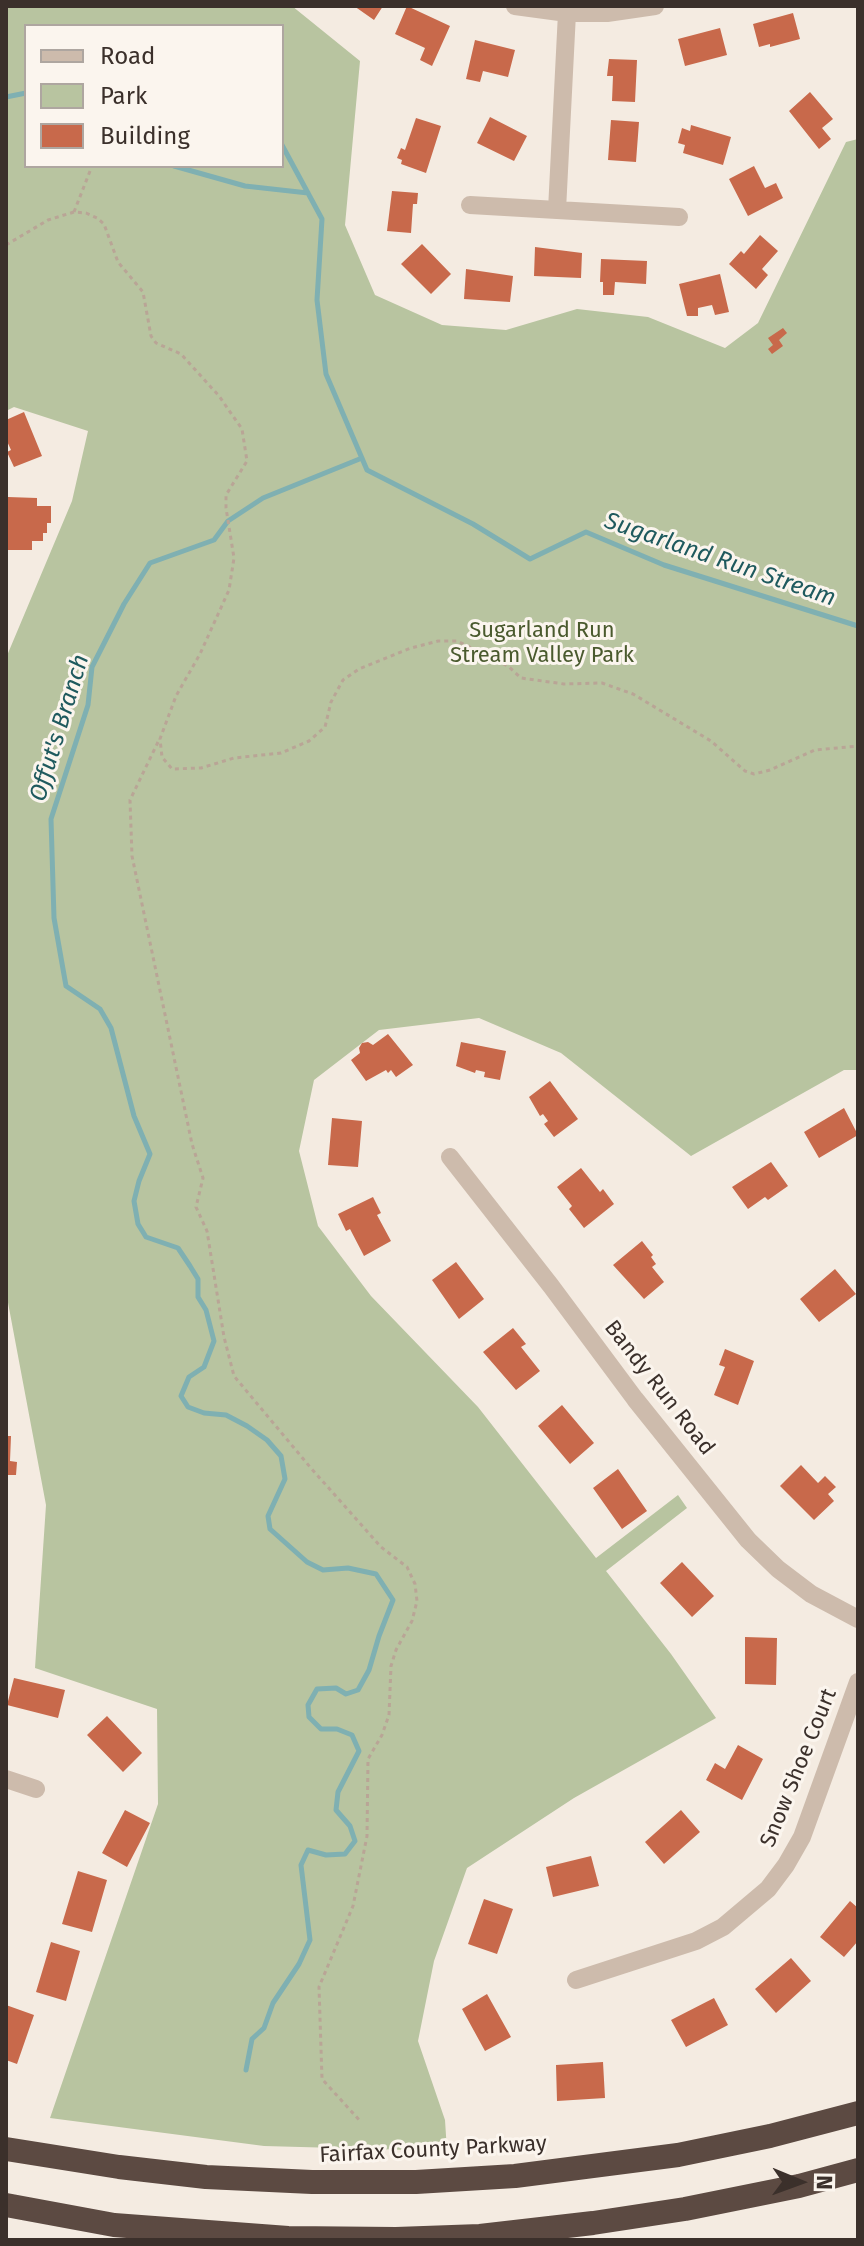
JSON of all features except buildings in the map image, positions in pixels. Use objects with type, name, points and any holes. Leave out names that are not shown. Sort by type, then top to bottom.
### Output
[{"type":"highway","name":"Fairfax County Parkway","points":[[6,2149],[206,2177],[312,2182],[416,2182],[515,2176],[678,2155],[770,2136],[858,2113]]},
{"type":"highway","points":[[6,2205],[114,2225],[200,2233],[335,2238],[466,2236],[593,2223],[685,2209],[799,2186],[858,2170]]},
{"type":"street","points":[[515,6],[567,13],[607,13],[655,6]]},
{"type":"street","points":[[557,210],[567,13]]},
{"type":"street","points":[[470,205],[679,217]]},
{"type":"street","name":"Bandy Run Road","points":[[450,1157],[635,1399],[748,1540],[778,1569],[811,1594],[858,1619]]},
{"type":"street","name":"Snow Shoe Court","points":[[576,1980],[696,1941],[723,1927],[768,1889],[802,1837],[858,1682]]},
{"type":"street","points":[[6,1779],[36,1789]]},
{"type":"path","points":[[74,212],[91,168]]},
{"type":"path","points":[[6,245],[48,220],[74,212],[86,213],[104,224],[118,262],[143,292],[151,336],[156,343],[181,354],[219,396],[242,429],[247,461],[226,495],[234,558],[229,590],[200,654],[176,696],[160,739],[130,800],[132,856],[192,1144],[203,1178],[196,1207],[207,1231],[224,1337],[234,1376],[381,1547],[407,1567],[415,1584],[417,1601],[412,1621],[391,1666],[389,1715],[368,1759],[366,1771],[370,1811],[357,1892],[319,1987],[322,2079],[361,2122]]},
{"type":"path","points":[[160,739],[162,757],[172,769],[201,768],[234,758],[281,753],[309,741],[325,727],[331,702],[343,680],[359,669],[411,648],[438,641],[457,641],[508,666],[521,678],[564,684],[602,683],[633,694],[711,741],[745,771],[754,774],[815,750],[858,746]]},
{"type":"green space","name":"Sugarland Run Stream Valley Park","points":[[6,6],[292,6],[360,61],[345,225],[375,295],[442,325],[506,330],[577,309],[648,317],[725,348],[758,323],[846,142],[858,139],[858,1070],[844,1070],[691,1156],[561,1053],[479,1018],[379,1030],[314,1080],[299,1151],[318,1226],[371,1296],[478,1407],[596,1558],[678,1495],[687,1508],[606,1571],[716,1718],[574,1798],[467,1868],[434,1961],[418,2041],[445,2120],[447,2151],[264,2146],[50,2118],[158,1804],[157,1709],[35,1668],[46,1505],[6,1292],[6,658],[72,501],[88,431],[14,407],[6,411]]},
{"type":"waterway","name":"Sugarland Run Stream","points":[[6,97],[24,93]]},
{"type":"waterway","name":"Sugarland Run Stream","points":[[284,149],[322,219],[317,300],[326,374],[367,470],[473,524],[530,559],[586,532],[664,565],[858,626]]},
{"type":"waterway","points":[[181,168],[245,186],[308,193]]},
{"type":"waterway","name":"Offut's Branch","points":[[246,2070],[252,2039],[264,2028],[273,2003],[299,1964],[310,1940],[301,1865],[308,1850],[326,1855],[345,1854],[355,1841],[350,1826],[336,1810],[338,1792],[359,1751],[352,1735],[337,1729],[321,1729],[309,1717],[308,1705],[317,1689],[336,1688],[346,1694],[358,1690],[369,1670],[393,1600],[376,1574],[348,1568],[323,1570],[307,1562],[270,1529],[268,1516],[285,1479],[281,1456],[267,1440],[247,1426],[226,1415],[204,1413],[188,1407],[181,1396],[189,1377],[204,1367],[214,1341],[206,1310],[198,1297],[198,1279],[190,1266],[178,1248],[146,1237],[138,1224],[134,1201],[150,1154],[134,1116],[111,1028],[100,1009],[66,986],[54,918],[51,819],[88,705],[92,667],[124,604],[150,563],[214,540],[228,521],[263,498],[362,458]]}]
